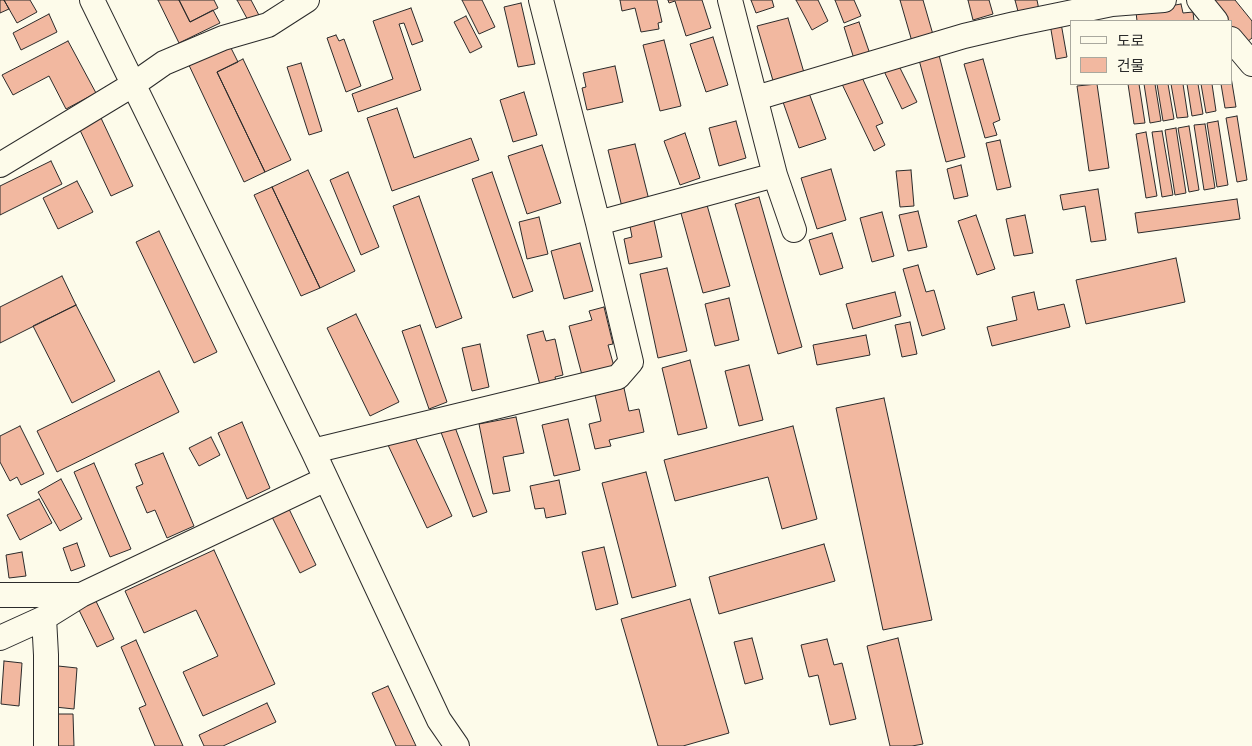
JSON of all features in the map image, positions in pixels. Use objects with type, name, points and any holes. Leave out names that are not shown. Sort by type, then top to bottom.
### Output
[{"type":"street","points":[[92,0],[313,451],[439,720],[457,746]]},
{"type":"street","points":[[0,165],[134,84],[164,63],[223,38],[268,25],[307,0]]},
{"type":"street","points":[[313,451],[618,376],[631,362],[598,223],[541,0]]},
{"type":"street","points":[[730,0],[775,175],[794,230]]},
{"type":"street","points":[[756,98],[973,34],[1112,4],[1164,0]]},
{"type":"street","points":[[1199,0],[1215,20]]},
{"type":"street","points":[[1232,40],[1252,64]]},
{"type":"street","points":[[598,223],[775,175]]},
{"type":"street","points":[[0,638],[44,618],[81,595],[326,479]]},
{"type":"street","points":[[0,595],[81,595]]},
{"type":"street","points":[[44,618],[46,746]]},
{"type":"building","points":[[0,0],[4,0],[9,9],[0,13]]},
{"type":"building","points":[[4,0],[30,0],[37,12],[17,23]]},
{"type":"building","points":[[158,0],[179,0],[190,22],[213,10],[220,23],[179,43]]},
{"type":"building","points":[[179,0],[214,0],[218,8],[190,22]]},
{"type":"building","points":[[237,0],[251,0],[261,19],[250,24]]},
{"type":"building","points":[[462,0],[482,0],[495,27],[479,34]]},
{"type":"building","points":[[620,0],[657,0],[662,22],[658,23],[659,29],[641,32],[635,8],[622,11]]},
{"type":"building","points":[[668,0],[702,0],[711,28],[686,36],[675,1],[669,3]]},
{"type":"building","points":[[751,0],[772,0],[774,7],[756,13]]},
{"type":"building","points":[[796,0],[818,0],[828,21],[812,30]]},
{"type":"building","points":[[835,0],[854,0],[861,16],[844,23]]},
{"type":"building","points":[[900,0],[923,0],[934,38],[913,45]]},
{"type":"building","points":[[968,0],[989,0],[993,14],[973,20]]},
{"type":"building","points":[[1015,0],[1037,0],[1039,10],[1019,15]]},
{"type":"building","points":[[1207,0],[1235,0],[1252,21],[1252,38],[1243,45],[1232,30],[1232,20],[1224,20]]},
{"type":"building","points":[[521,3],[535,64],[518,67],[504,7]]},
{"type":"building","points":[[1181,4],[1183,13],[1193,12],[1194,20],[1137,20],[1136,12]]},
{"type":"building","points":[[411,8],[423,41],[412,45],[404,23],[399,24],[421,90],[358,112],[352,94],[393,79],[373,21]]},
{"type":"building","points":[[49,14],[57,32],[21,50],[13,33]]},
{"type":"building","points":[[466,16],[482,47],[470,53],[454,22]]},
{"type":"building","points":[[788,18],[805,76],[774,84],[757,26]]},
{"type":"building","points":[[859,22],[871,57],[855,62],[844,27]]},
{"type":"building","points":[[1061,23],[1067,57],[1056,59],[1050,24]]},
{"type":"building","points":[[336,35],[339,41],[344,39],[361,86],[346,92],[327,38]]},
{"type":"building","points":[[713,37],[728,85],[706,92],[690,44]]},
{"type":"building","points":[[664,40],[681,106],[660,111],[643,45]]},
{"type":"building","points":[[68,41],[96,93],[66,109],[49,76],[13,95],[2,75]]},
{"type":"building","points":[[228,42],[238,62],[217,72],[265,172],[244,182],[187,61]]},
{"type":"building","points":[[938,51],[965,157],[946,162],[918,56]]},
{"type":"building","points":[[243,59],[291,160],[265,172],[217,72]]},
{"type":"building","points":[[983,59],[1000,120],[993,123],[997,135],[985,138],[964,64]]},
{"type":"building","points":[[897,62],[917,102],[902,109],[883,69]]},
{"type":"building","points":[[301,63],[322,131],[309,135],[287,67]]},
{"type":"building","points":[[615,66],[623,102],[587,110],[582,88],[586,87],[583,73]]},
{"type":"building","points":[[860,73],[883,123],[876,126],[885,145],[874,151],[841,82]]},
{"type":"building","points":[[1232,83],[1236,107],[1225,108],[1221,85],[1232,85]]},
{"type":"building","points":[[1097,85],[1109,168],[1089,171],[1077,86]]},
{"type":"building","points":[[1128,85],[1139,85],[1145,123],[1134,124]]},
{"type":"building","points":[[1144,85],[1155,85],[1161,121],[1150,123]]},
{"type":"building","points":[[1157,85],[1168,85],[1174,119],[1163,121]]},
{"type":"building","points":[[1171,85],[1183,85],[1188,117],[1177,118]]},
{"type":"building","points":[[1187,85],[1198,85],[1203,114],[1192,116]]},
{"type":"building","points":[[1201,85],[1212,85],[1216,111],[1206,113]]},
{"type":"building","points":[[524,92],[537,135],[513,142],[500,100]]},
{"type":"building","points":[[809,93],[826,139],[799,148],[783,102]]},
{"type":"building","points":[[397,108],[414,158],[471,138],[479,160],[392,191],[367,118]]},
{"type":"building","points":[[1237,116],[1247,180],[1237,182],[1226,118]]},
{"type":"building","points":[[101,118],[133,186],[111,196],[79,128]]},
{"type":"building","points":[[736,121],[746,158],[719,166],[709,128]]},
{"type":"building","points":[[1218,121],[1228,185],[1217,187],[1207,123]]},
{"type":"building","points":[[1205,124],[1215,188],[1204,190],[1194,125]]},
{"type":"building","points":[[1189,126],[1199,190],[1189,192],[1178,128]]},
{"type":"building","points":[[1176,128],[1186,193],[1175,195],[1165,130]]},
{"type":"building","points":[[1162,131],[1173,195],[1162,197],[1152,132]]},
{"type":"building","points":[[1146,132],[1157,196],[1146,198],[1136,134]]},
{"type":"building","points":[[685,133],[700,178],[680,185],[664,141]]},
{"type":"building","points":[[1000,140],[1011,187],[997,190],[986,143]]},
{"type":"building","points":[[635,144],[649,200],[622,207],[608,150]]},
{"type":"building","points":[[542,145],[561,203],[527,214],[508,156]]},
{"type":"building","points":[[51,161],[62,184],[0,215],[0,186]]},
{"type":"building","points":[[961,165],[968,196],[954,199],[947,169]]},
{"type":"building","points":[[831,169],[846,220],[817,229],[801,178]]},
{"type":"building","points":[[308,170],[355,271],[320,288],[272,187]]},
{"type":"building","points":[[911,170],[914,206],[900,207],[896,171]]},
{"type":"building","points":[[348,172],[379,247],[361,255],[330,180]]},
{"type":"building","points":[[492,172],[533,291],[513,298],[472,179]]},
{"type":"building","points":[[77,181],[93,212],[58,229],[43,198]]},
{"type":"building","points":[[272,187],[320,288],[301,296],[254,195]]},
{"type":"building","points":[[1098,189],[1106,240],[1091,242],[1085,206],[1063,210],[1060,195]]},
{"type":"building","points":[[419,196],[462,318],[436,328],[393,206]]},
{"type":"building","points":[[759,197],[802,347],[778,354],[735,204]]},
{"type":"building","points":[[705,198],[730,286],[703,293],[679,206]]},
{"type":"building","points":[[1237,199],[1240,219],[1138,233],[1135,213]]},
{"type":"building","points":[[918,211],[927,247],[908,251],[899,215]]},
{"type":"building","points":[[882,212],[894,256],[872,262],[860,218]]},
{"type":"building","points":[[976,215],[995,269],[977,275],[958,221]]},
{"type":"building","points":[[1025,215],[1033,253],[1014,256],[1006,219]]},
{"type":"building","points":[[653,216],[662,257],[629,264],[624,239],[632,237],[629,221]]},
{"type":"building","points":[[539,217],[548,254],[527,259],[519,222]]},
{"type":"building","points":[[159,231],[217,352],[194,363],[136,242]]},
{"type":"building","points":[[832,233],[843,268],[820,275],[809,240]]},
{"type":"building","points":[[580,243],[593,291],[564,299],[551,251]]},
{"type":"building","points":[[1176,258],[1185,302],[1086,324],[1076,280]]},
{"type":"building","points":[[918,265],[926,292],[934,290],[945,329],[922,336],[903,269]]},
{"type":"building","points":[[667,268],[687,351],[658,358],[640,274]]},
{"type":"building","points":[[62,276],[76,305],[0,343],[0,307]]},
{"type":"building","points":[[895,292],[901,316],[853,329],[846,304]]},
{"type":"building","points":[[1034,292],[1038,310],[1064,304],[1070,327],[992,346],[987,327],[1017,320],[1012,297]]},
{"type":"building","points":[[729,298],[739,340],[715,346],[705,304]]},
{"type":"building","points":[[76,305],[115,381],[72,403],[33,326]]},
{"type":"building","points":[[604,307],[613,344],[608,345],[615,370],[583,379],[569,326],[592,320],[589,311]]},
{"type":"building","points":[[356,314],[399,402],[370,416],[327,328]]},
{"type":"building","points":[[910,322],[917,354],[902,357],[895,325]]},
{"type":"building","points":[[420,325],[447,402],[429,409],[402,331]]},
{"type":"building","points":[[543,331],[546,341],[555,339],[563,375],[555,377],[557,385],[541,389],[527,335]]},
{"type":"building","points":[[866,335],[870,355],[817,365],[813,345]]},
{"type":"building","points":[[480,344],[489,387],[472,391],[462,348]]},
{"type":"building","points":[[690,360],[707,428],[678,435],[662,368]]},
{"type":"building","points":[[749,365],[763,420],[739,426],[725,371]]},
{"type":"building","points":[[159,371],[179,412],[57,472],[37,431]]},
{"type":"building","points":[[624,388],[629,411],[639,409],[644,432],[609,440],[611,446],[595,449],[589,424],[601,421],[595,395]]},
{"type":"building","points":[[884,398],[932,620],[883,630],[836,408]]},
{"type":"building","points":[[516,417],[524,453],[503,457],[510,491],[493,494],[479,424]]},
{"type":"building","points":[[568,419],[580,470],[554,476],[542,425]]},
{"type":"building","points":[[242,422],[270,488],[247,499],[218,433]]},
{"type":"building","points":[[453,422],[487,512],[473,517],[439,427]]},
{"type":"building","points":[[20,426],[44,474],[21,485],[17,477],[10,481],[0,462],[0,436]]},
{"type":"building","points":[[793,426],[817,519],[782,529],[768,477],[675,501],[664,460]]},
{"type":"building","points":[[413,433],[452,516],[427,528],[388,445]]},
{"type":"building","points":[[211,437],[220,455],[199,466],[189,448]]},
{"type":"building","points":[[163,453],[194,526],[167,538],[155,510],[147,513],[136,487],[143,484],[135,464]]},
{"type":"building","points":[[94,463],[131,549],[110,557],[74,472]]},
{"type":"building","points":[[646,472],[676,586],[632,598],[602,483]]},
{"type":"building","points":[[61,479],[82,519],[60,531],[38,492]]},
{"type":"building","points":[[559,480],[566,514],[546,518],[544,508],[535,509],[530,486]]},
{"type":"building","points":[[39,499],[52,523],[20,540],[7,515]]},
{"type":"building","points":[[289,509],[316,565],[300,573],[272,517]]},
{"type":"building","points":[[77,543],[85,566],[71,571],[63,548]]},
{"type":"building","points":[[824,544],[835,581],[719,614],[709,577]]},
{"type":"building","points":[[604,547],[618,604],[596,610],[582,552]]},
{"type":"building","points":[[214,550],[275,684],[203,716],[183,672],[218,656],[196,610],[144,633],[125,591]]},
{"type":"building","points":[[22,552],[26,576],[9,578],[6,555]]},
{"type":"building","points":[[95,599],[114,639],[97,647],[78,608]]},
{"type":"building","points":[[690,599],[729,733],[683,746],[658,746],[621,619]]},
{"type":"building","points":[[752,638],[763,679],[745,684],[734,642]]},
{"type":"building","points":[[898,638],[923,744],[890,746],[867,646]]},
{"type":"building","points":[[827,639],[834,665],[842,663],[856,719],[830,725],[818,675],[809,677],[801,645]]},
{"type":"building","points":[[136,640],[183,746],[155,746],[139,708],[146,705],[121,647]]},
{"type":"building","points":[[4,661],[22,663],[19,706],[1,704]]},
{"type":"building","points":[[58,666],[77,668],[74,709],[55,707]]},
{"type":"building","points":[[388,686],[416,746],[396,746],[372,693]]},
{"type":"building","points":[[267,703],[276,722],[223,746],[204,746],[199,735]]},
{"type":"building","points":[[53,714],[73,714],[74,746],[53,746]]}]
